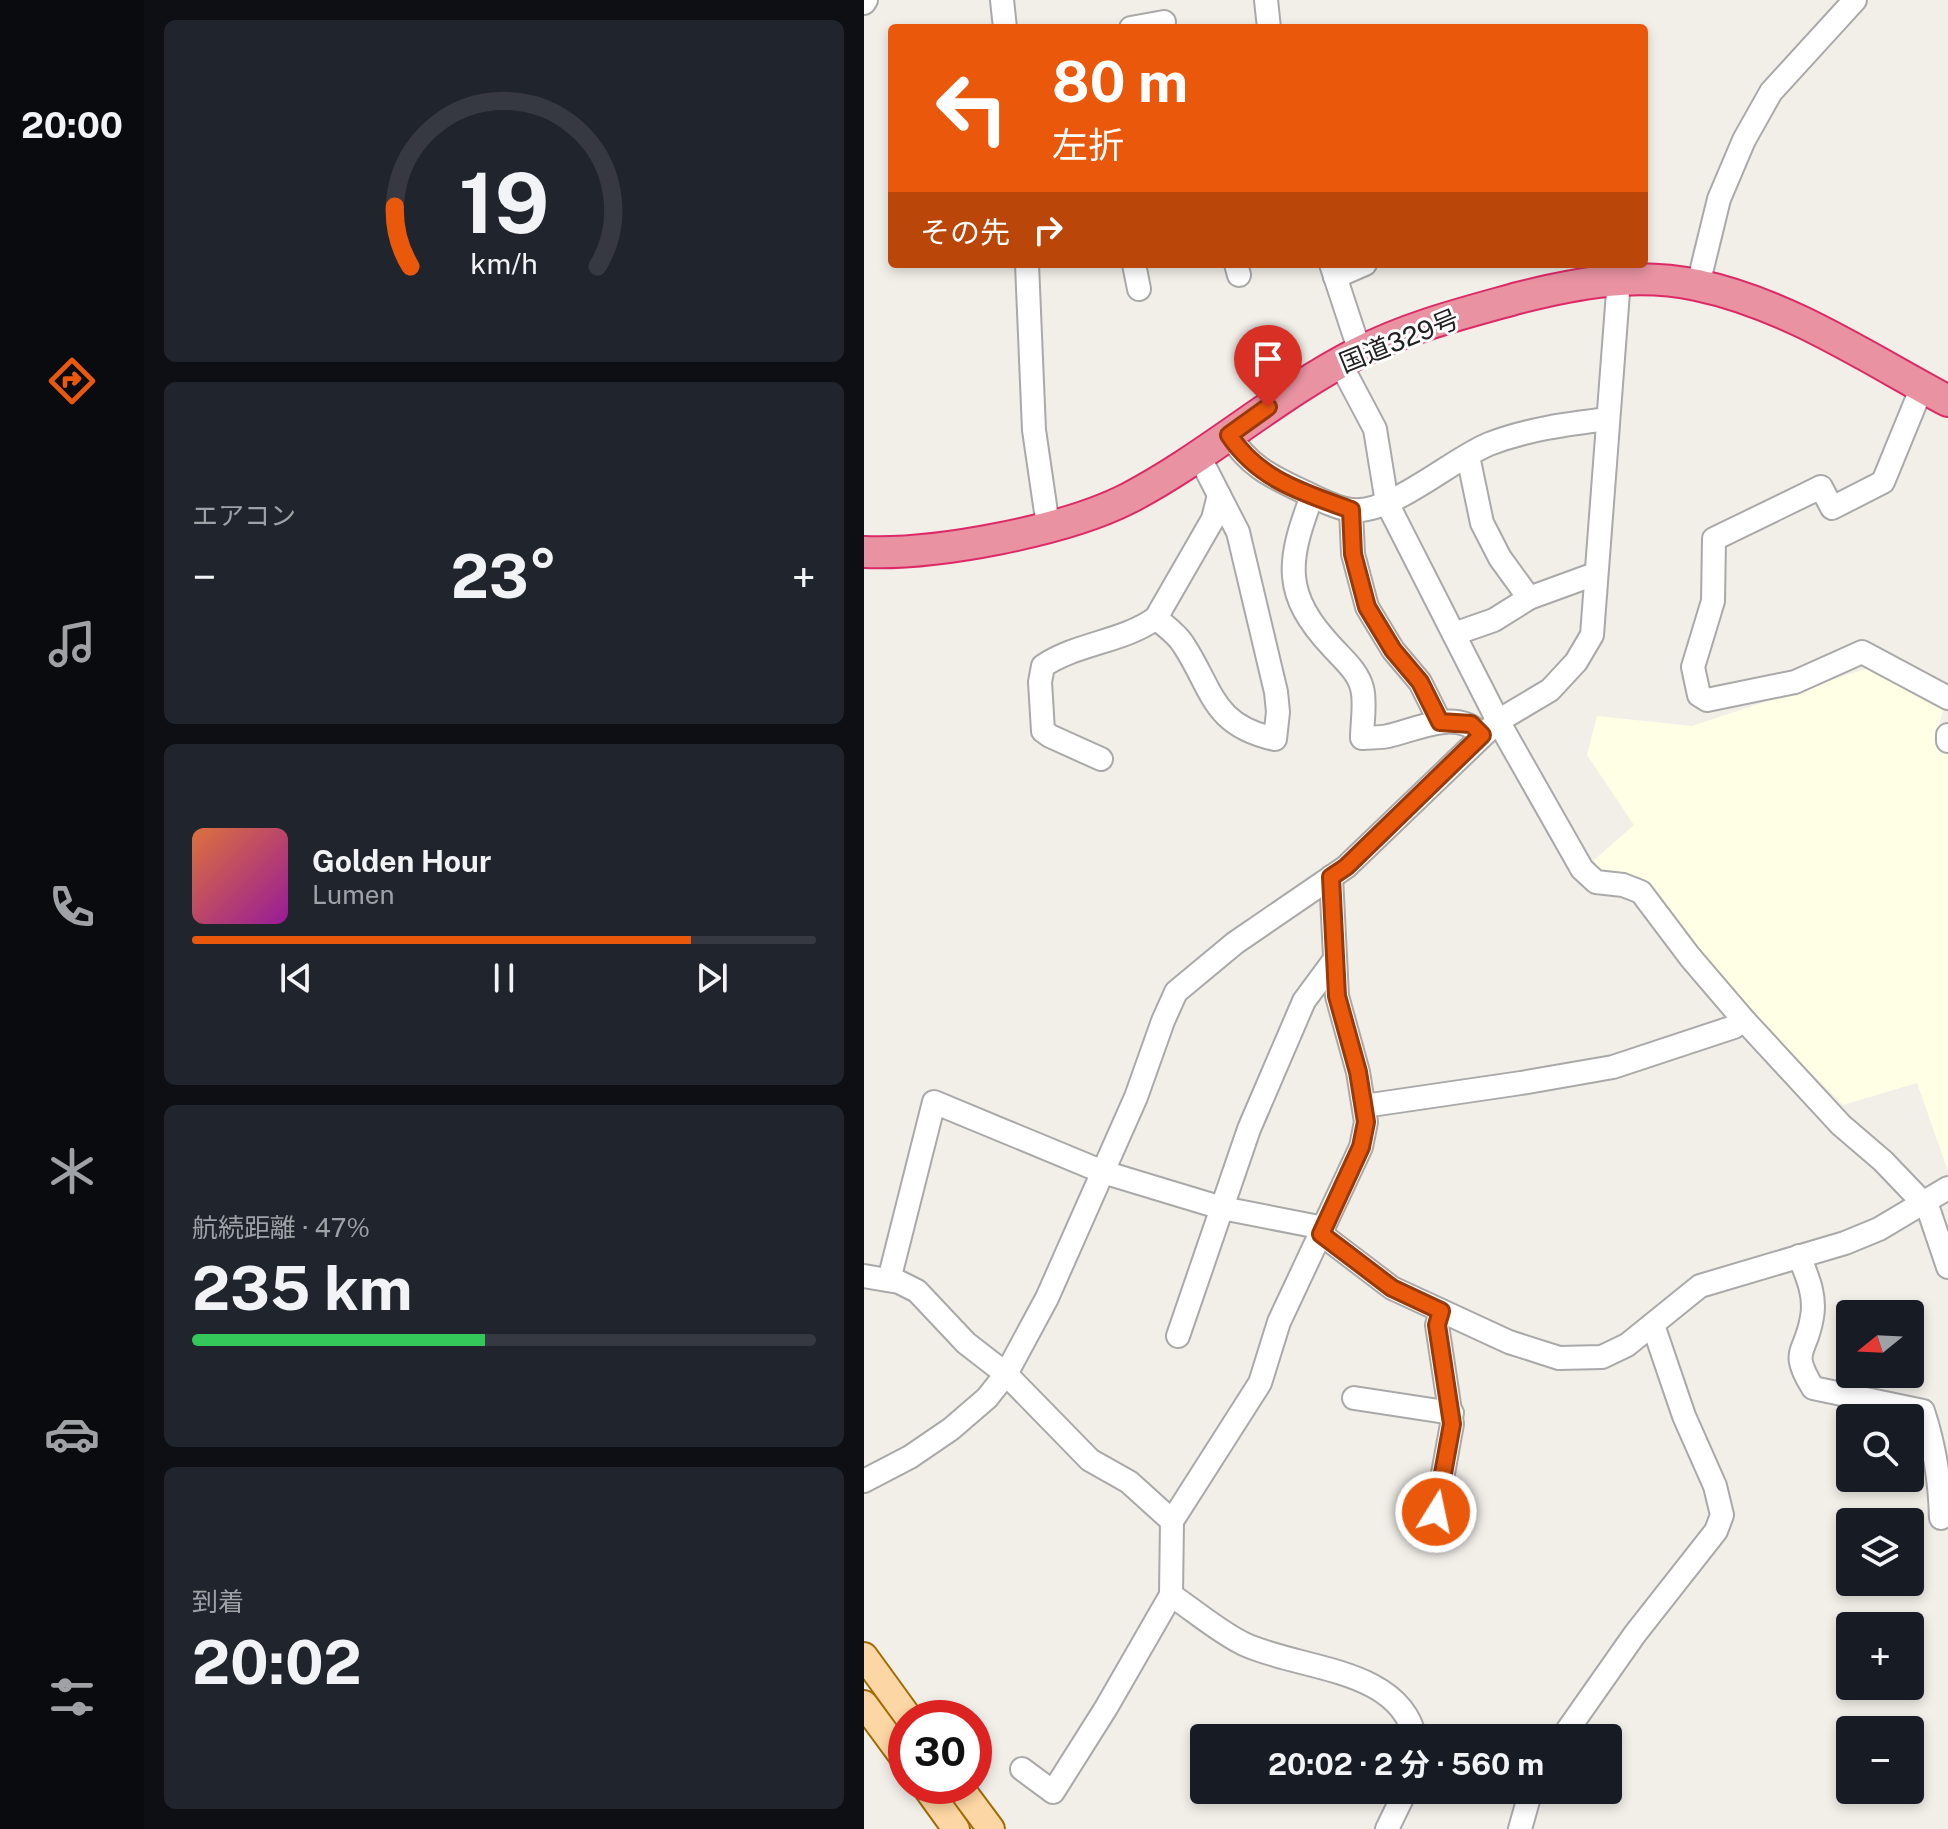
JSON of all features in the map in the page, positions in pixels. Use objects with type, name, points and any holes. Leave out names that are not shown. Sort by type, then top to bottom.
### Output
[{"type":"highway","name":"国道329号","points":[[864,552],[936,549],[1088,515],[1127,499],[1199,456],[1268,407],[1350,357],[1456,315],[1583,282],[1619,279],[1698,285],[1789,315],[1935,394]]},
{"type":"main road","points":[[864,1656],[896,1700]]},
{"type":"main road","points":[[864,1704],[888,1737]]},
{"type":"main road","points":[[938,1804],[956,1829]]},
{"type":"main road","points":[[972,1804],[991,1829]]},
{"type":"street","points":[[1002,0],[1005,24]]},
{"type":"street","points":[[1158,0],[1165,24]]},
{"type":"street","points":[[1266,0],[1269,24]]},
{"type":"street","points":[[1698,285],[1719,199],[1744,140],[1771,92],[1855,0]]},
{"type":"street","points":[[1027,268],[1034,430],[1048,526]]},
{"type":"street","points":[[1135,268],[1139,289]]},
{"type":"street","points":[[1333,271],[1350,357],[1375,429],[1387,503],[1454,634],[1490,728],[1582,869],[1596,882],[1623,885],[1641,892],[1690,957],[1743,1019],[1841,1125],[1883,1161],[1928,1208],[1948,1267]]},
{"type":"street","points":[[864,1481],[910,1457],[951,1429],[987,1398],[1006,1374],[1047,1298],[1136,1097],[1176,992],[1235,943],[1346,867],[1490,728],[1550,690],[1576,662],[1592,635],[1619,279]]},
{"type":"street","points":[[1935,394],[1883,482],[1832,508],[1821,487],[1714,539],[1713,601],[1693,667],[1699,695],[1707,700],[1795,682],[1862,652],[1948,698]]},
{"type":"street","points":[[1229,435],[1239,450],[1263,473],[1351,510],[1387,503],[1484,446],[1520,433],[1608,419]]},
{"type":"street","points":[[1156,618],[1182,642],[1204,687],[1224,715],[1254,735],[1275,739],[1278,712],[1276,692],[1238,532],[1199,456]]},
{"type":"street","points":[[1468,456],[1482,523],[1500,558],[1529,598]]},
{"type":"street","points":[[1101,759],[1043,731],[1040,682],[1043,666],[1080,648],[1144,627],[1156,618],[1213,519],[1219,495]]},
{"type":"street","points":[[1312,496],[1296,540],[1292,563],[1298,599],[1309,621],[1352,668],[1362,688],[1362,738],[1385,737],[1440,722],[1490,728]]},
{"type":"street","points":[[1351,510],[1353,554],[1367,607],[1393,650],[1420,682],[1440,722]]},
{"type":"street","points":[[1454,634],[1494,620],[1529,598],[1595,574]]},
{"type":"street","points":[[1948,735],[1948,741]]},
{"type":"street","points":[[1022,1769],[1053,1792],[1171,1595],[1172,1521],[1260,1383],[1279,1322],[1361,1147],[1366,1122],[1358,1072],[1337,996],[1331,877]]},
{"type":"street","points":[[1178,1336],[1249,1129],[1304,1001],[1335,959]]},
{"type":"street","points":[[1364,1106],[1613,1067],[1734,1027],[1743,1019]]},
{"type":"street","points":[[889,1280],[934,1102],[1103,1172],[1222,1208],[1323,1231],[1392,1288],[1509,1342],[1559,1358],[1602,1357],[1627,1345],[1700,1286],[1845,1243],[1879,1229],[1948,1188]]},
{"type":"street","points":[[1799,1256],[1812,1287],[1812,1318],[1799,1355],[1802,1369],[1813,1388],[1923,1411],[1932,1437],[1941,1518]]},
{"type":"street","points":[[864,1276],[899,1282],[917,1291],[966,1343],[1006,1374],[1090,1460],[1129,1482],[1172,1521]]},
{"type":"street","points":[[1436,1512],[1452,1424],[1437,1325],[1441,1311]]},
{"type":"street","points":[[1572,1724],[1635,1634],[1716,1531],[1722,1515],[1715,1486],[1684,1416],[1653,1325]]},
{"type":"street","points":[[1354,1398],[1452,1413]]},
{"type":"street","points":[[1171,1595],[1244,1644],[1378,1687],[1399,1702],[1412,1724]]},
{"type":"street","points":[[1387,1829],[1399,1804]]},
{"type":"street","points":[[1520,1829],[1527,1804]]},
{"type":"shaded area","points":[[1868,668],[1944,705],[1935,743],[1948,751],[1948,1171],[1917,1083],[1843,1105],[1768,1029],[1641,880],[1599,870],[1594,860],[1634,825],[1587,755],[1597,716],[1692,726]]},
{"type":"route","points":[[1268,407],[1229,435],[1239,450],[1263,473],[1351,510],[1353,554],[1367,607],[1393,650],[1420,682],[1440,722],[1471,724],[1482,735],[1346,867],[1331,877],[1337,996],[1358,1072],[1366,1122],[1361,1147],[1321,1234],[1392,1288],[1441,1311],[1437,1325],[1452,1424],[1436,1512]]}]
